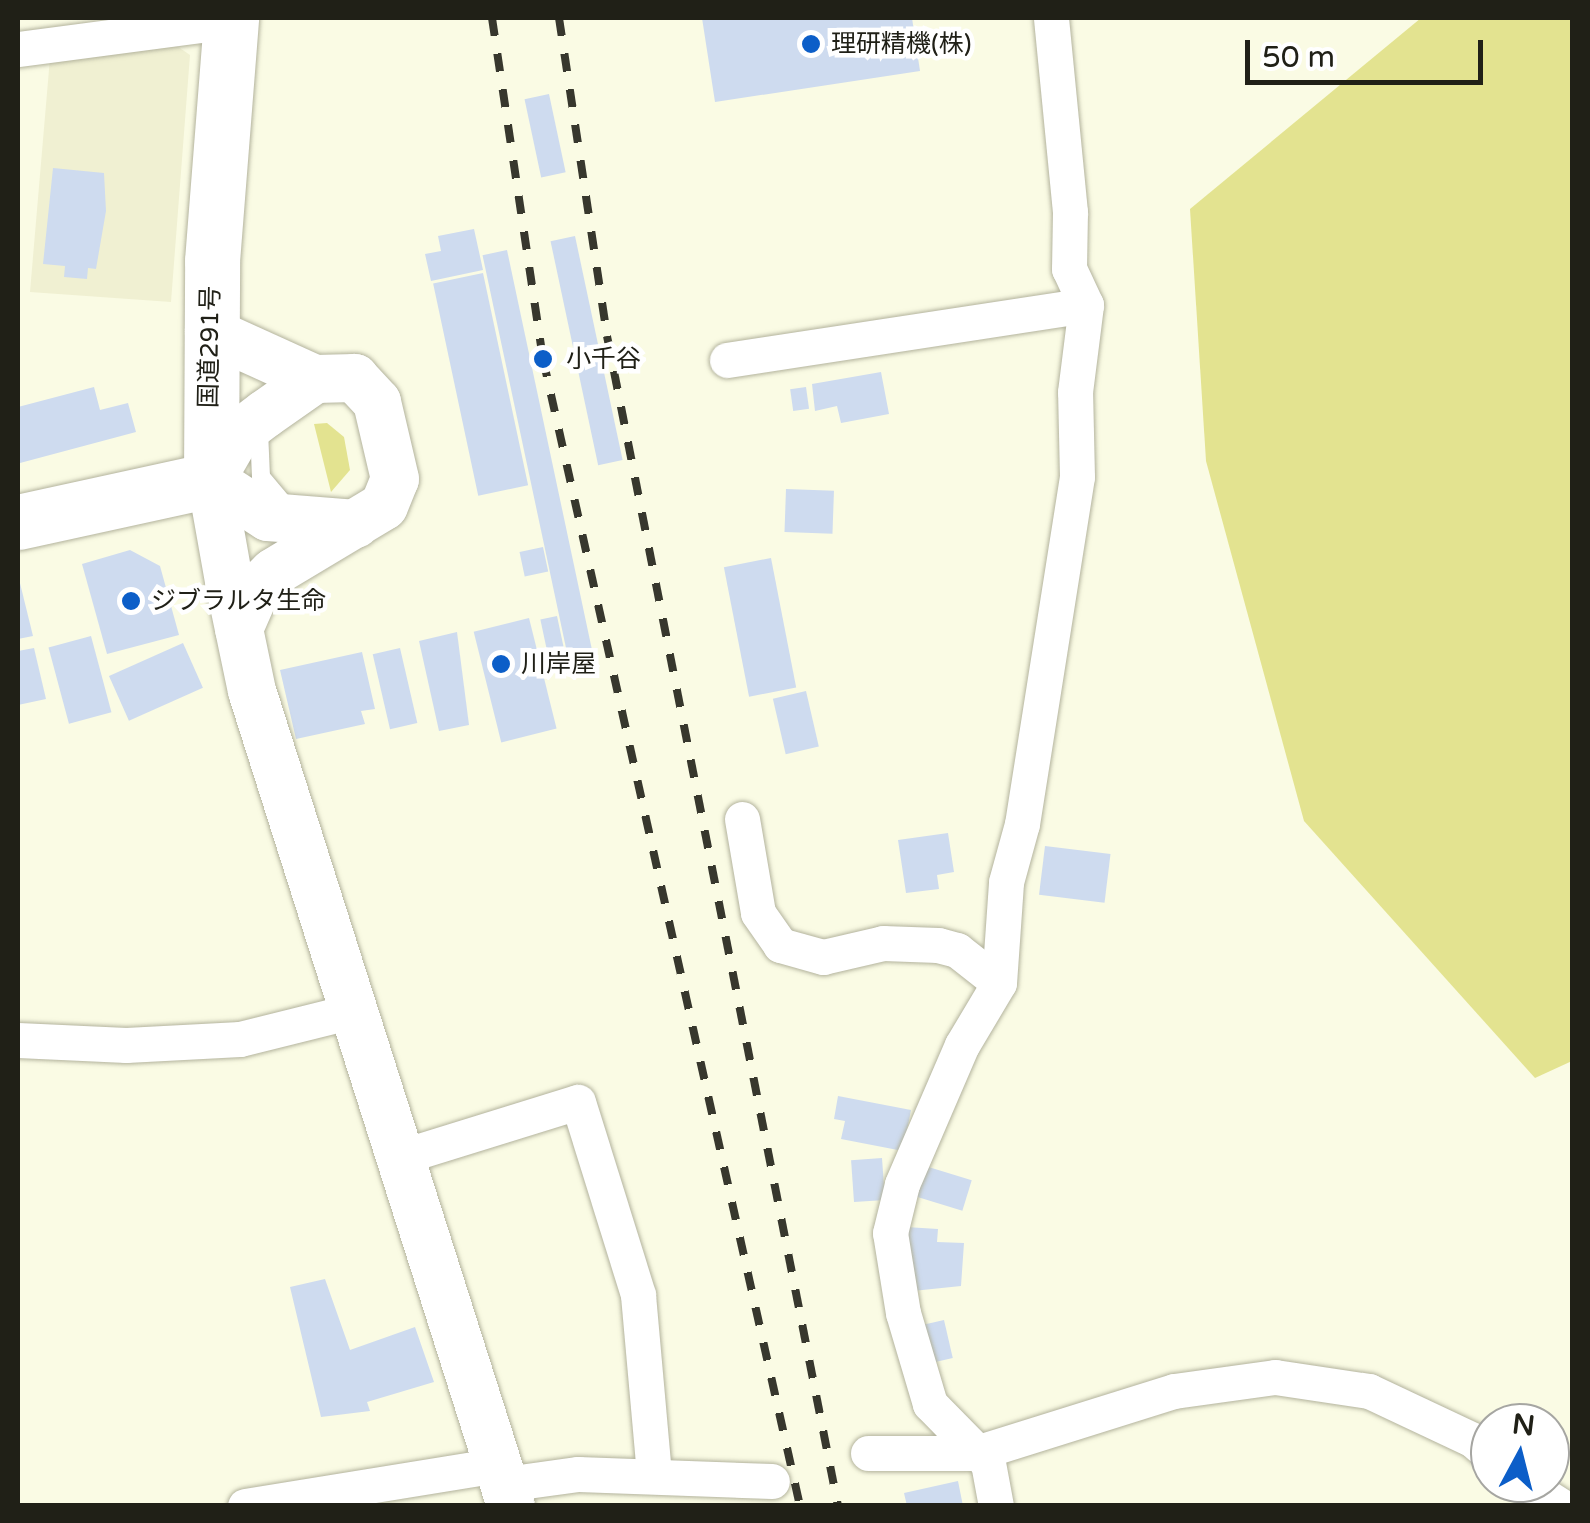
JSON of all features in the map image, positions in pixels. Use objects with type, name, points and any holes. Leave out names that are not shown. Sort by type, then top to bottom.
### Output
[{"type":"highway","name":"国道291号","points":[[211,480],[209,331],[231,19]]},
{"type":"highway","points":[[18,522],[211,480]]},
{"type":"street","points":[[996,1506],[988,1463],[930,1404],[903,1312],[890,1233],[917,1149],[962,1045],[999,983],[1006,882],[1022,824],[1077,476],[1075,392],[1086,305],[1069,269],[1070,212],[1051,18]]},
{"type":"street","points":[[18,49],[231,19]]},
{"type":"street","points":[[727,360],[1086,305]]},
{"type":"street","points":[[209,331],[242,352],[315,379],[355,378],[376,402],[395,479],[384,506],[332,523],[274,572],[250,599],[239,629]]},
{"type":"street","points":[[315,379],[237,435],[211,480],[257,708],[505,1485]]},
{"type":"street","points":[[211,480],[246,508],[332,523]]},
{"type":"street","points":[[742,818],[758,912],[780,945],[823,957],[883,943],[938,945],[957,950],[999,983]]},
{"type":"street","points":[[18,1040],[126,1045],[240,1038],[356,1010]]},
{"type":"street","points":[[400,1157],[578,1102],[638,1296],[654,1474]]},
{"type":"street","points":[[868,1453],[976,1454],[1174,1391],[1275,1377],[1369,1391],[1470,1439]]},
{"type":"street","points":[[245,1506],[505,1485],[578,1474],[772,1480]]},
{"type":"lane","points":[[265,414],[255,440],[261,478],[275,498],[332,523]]},
{"type":"shaded area","points":[[1421,18],[1572,18],[1572,1061],[1535,1078],[1304,821],[1206,461],[1190,209]]},
{"type":"shaded area","points":[[177,46],[190,55],[171,302],[30,292],[50,58]]},
{"type":"shaded area","points":[[327,423],[344,437],[350,470],[331,492],[314,424]]},
{"type":"building","name":"理研精機(株)","points":[[702,18],[912,18],[920,71],[715,102]]},
{"type":"building","points":[[549,94],[566,172],[541,177],[525,99]]},
{"type":"building","points":[[53,168],[104,173],[106,211],[96,269],[88,268],[87,279],[64,277],[65,266],[43,264]]},
{"type":"building","points":[[474,229],[483,270],[431,281],[425,254],[441,251],[438,236]]},
{"type":"building","points":[[575,236],[623,460],[598,465],[551,241]]},
{"type":"building","points":[[507,250],[593,654],[568,659],[483,255]]},
{"type":"building","points":[[483,273],[528,485],[478,496],[433,284]]},
{"type":"building","points":[[881,372],[889,414],[841,423],[837,406],[815,411],[812,384]]},
{"type":"building","points":[[94,387],[100,410],[128,403],[136,432],[20,463],[18,407]]},
{"type":"building","points":[[806,387],[809,409],[793,411],[790,389]]},
{"type":"building","points":[[786,489],[834,491],[832,534],[784,532]]},
{"type":"building","points":[[543,547],[548,571],[525,576],[520,552]]},
{"type":"building","name":"ジブラルタ生命","points":[[130,550],[160,566],[179,635],[107,654],[82,564]]},
{"type":"building","points":[[771,558],[796,688],[749,697],[724,567]]},
{"type":"building","points":[[18,575],[33,636],[18,639]]},
{"type":"building","points":[[557,616],[568,669],[552,672],[540,620]]},
{"type":"building","points":[[529,618],[557,729],[501,742],[474,632]]},
{"type":"building","points":[[457,632],[469,725],[439,731],[419,641]]},
{"type":"building","points":[[91,636],[111,712],[69,724],[48,647]]},
{"type":"building","points":[[183,643],[203,688],[129,721],[109,676]]},
{"type":"building","points":[[34,648],[46,699],[18,705],[18,651]]},
{"type":"building","points":[[400,648],[417,723],[390,729],[373,654]]},
{"type":"building","points":[[362,652],[375,709],[361,711],[365,724],[296,739],[280,670]]},
{"type":"building","points":[[806,691],[819,747],[786,754],[773,699]]},
{"type":"building","points":[[948,833],[954,872],[937,875],[939,889],[906,893],[898,840]]},
{"type":"building","points":[[1045,846],[1111,854],[1105,903],[1039,895]]},
{"type":"building","points":[[838,1096],[911,1110],[903,1151],[841,1139],[845,1121],[834,1119]]},
{"type":"building","points":[[882,1158],[885,1200],[854,1202],[851,1160]]},
{"type":"building","points":[[922,1165],[972,1180],[962,1211],[913,1196]]},
{"type":"building","points":[[906,1227],[938,1229],[937,1242],[964,1243],[961,1286],[903,1292]]},
{"type":"building","points":[[325,1279],[350,1350],[415,1327],[434,1382],[367,1402],[370,1411],[321,1417],[290,1287]]},
{"type":"building","points":[[944,1320],[953,1358],[925,1365],[916,1327]]},
{"type":"building","points":[[958,1481],[963,1506],[907,1506],[904,1493]]},
{"type":"railway","points":[[492,18],[543,359],[800,1506]]},
{"type":"railway","points":[[559,18],[607,336],[838,1506]]},
{"type":"place","name":"理研精機(株)","points":[[811,44]]},
{"type":"place","name":"小千谷","points":[[543,359]]},
{"type":"place","name":"ジブラルタ生命","points":[[131,601]]},
{"type":"place","name":"川岸屋","points":[[501,664]]}]
